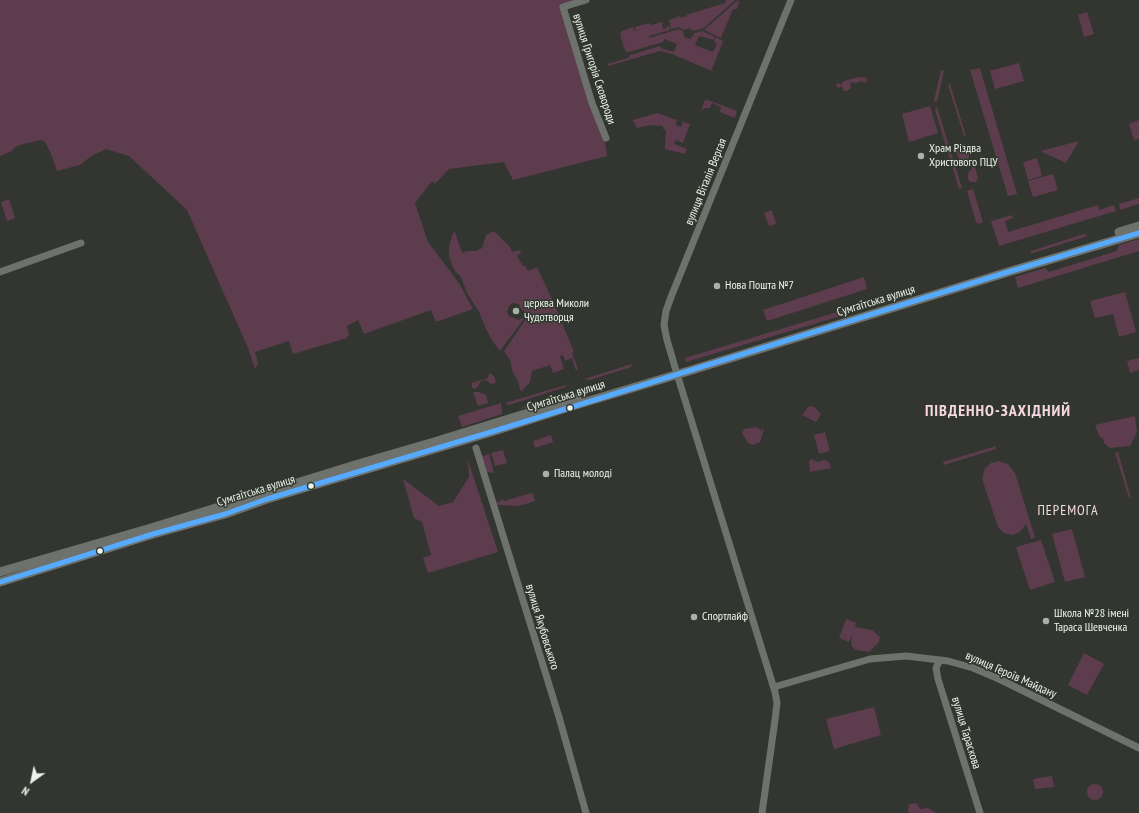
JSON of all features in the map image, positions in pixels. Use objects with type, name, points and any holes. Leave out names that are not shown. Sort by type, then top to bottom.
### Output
[{"type":"main road","name":"Сумгаїтська вулиця","points":[[0,572],[171,525],[225,514],[1139,226]]},
{"type":"main road","name":"Сумгаїтська вулиця","points":[[676,372],[1139,233]]},
{"type":"main road","name":"Сумгаїтська вулиця","points":[[0,582],[171,525]]},
{"type":"street","name":"вулиця Григорія Сковороди","points":[[586,0],[563,7],[592,103],[606,138]]},
{"type":"street","name":"вулиця Віталія Вергая","points":[[762,813],[776,710],[774,687],[676,372],[665,330],[666,311],[791,0]]},
{"type":"street","points":[[0,272],[81,243]]},
{"type":"street","name":"вулиця Якубовського","points":[[476,448],[559,717],[586,813]]},
{"type":"street","name":"вулиця Героїв Майдану","points":[[774,687],[870,659],[906,656],[958,663],[989,675],[1139,748]]},
{"type":"street","name":"вулиця Тараскова","points":[[940,660],[936,668],[938,679],[980,813]]},
{"type":"shaded area","points":[[0,0],[586,0],[563,7],[605,140],[607,156],[513,180],[504,162],[449,169],[435,184],[432,181],[415,203],[428,242],[459,283],[473,309],[436,322],[431,310],[364,334],[358,320],[347,326],[349,334],[347,338],[293,354],[289,341],[255,352],[258,363],[255,369],[248,348],[187,210],[129,156],[106,149],[90,157],[80,165],[57,171],[45,142],[40,140],[15,147],[12,151],[0,156]]},
{"type":"shaded area","points":[[726,0],[735,0],[704,28],[693,31],[689,28],[684,30],[679,27],[671,29],[669,20],[680,16],[681,18],[687,16],[686,15],[725,3]]},
{"type":"shaded area","points":[[738,0],[739,3],[737,9],[733,9],[721,38],[704,30]]},
{"type":"shaded area","points":[[1087,12],[1094,34],[1084,37],[1078,15]]},
{"type":"shaded area","points":[[663,22],[663,29],[669,26],[670,30],[649,36],[649,38],[679,29],[683,31],[684,37],[690,39],[694,33],[702,31],[715,37],[714,40],[699,36],[695,45],[713,52],[717,44],[714,42],[716,37],[723,41],[712,69],[714,72],[672,54],[660,51],[608,66],[607,64],[628,58],[630,55],[660,46],[661,48],[674,52],[677,44],[664,39],[663,42],[629,52],[625,50],[622,43],[626,41],[622,42],[620,34],[622,31],[633,27],[636,31],[635,27],[649,23],[651,25]]},
{"type":"shaded area","points":[[1019,63],[1024,81],[995,89],[990,71]]},
{"type":"shaded area","points":[[980,68],[1017,194],[1008,196],[970,70]]},
{"type":"shaded area","points":[[941,70],[944,71],[937,102],[934,101]]},
{"type":"shaded area","points":[[865,77],[867,80],[866,83],[861,81],[856,83],[850,82],[851,88],[847,91],[844,91],[841,86],[839,88],[836,86],[836,84],[839,83],[841,85],[844,81]]},
{"type":"shaded area","points":[[950,84],[966,136],[964,136],[948,85]]},
{"type":"shaded area","points":[[705,100],[737,111],[735,118],[720,112],[721,107],[712,103],[710,108],[705,108],[701,111]]},
{"type":"shaded area","points":[[930,106],[938,133],[909,142],[902,114]]},
{"type":"shaded area","points":[[937,107],[962,188],[959,189],[935,110]]},
{"type":"shaded area","points":[[657,113],[690,124],[683,143],[676,140],[674,144],[687,149],[685,154],[665,149],[666,130],[663,129],[663,126],[650,125],[637,128],[633,120]],"holes":[[[677,120],[683,123],[681,127],[676,125]]]},
{"type":"shaded area","points":[[1139,120],[1139,139],[1134,140],[1129,124]]},
{"type":"shaded area","points":[[1079,141],[1066,163],[1040,151]]},
{"type":"shaded area","points":[[961,143],[967,145],[969,150],[969,165],[962,167],[960,166],[956,152],[957,146]]},
{"type":"shaded area","points":[[1037,158],[1042,176],[1028,180],[1023,162]]},
{"type":"shaded area","points":[[972,165],[975,167],[978,178],[976,182],[970,182],[968,179],[968,173],[971,170]]},
{"type":"shaded area","points":[[1053,174],[1058,190],[1033,197],[1028,181]]},
{"type":"shaded area","points":[[973,189],[983,222],[979,224],[976,222],[967,191]]},
{"type":"shaded area","points":[[1139,198],[1139,204],[1120,210],[1119,204]]},
{"type":"shaded area","points":[[9,199],[15,218],[7,221],[1,202]]},
{"type":"shaded area","points":[[1098,205],[1099,210],[1114,205],[1116,211],[999,246],[991,221],[1012,215],[1013,218],[1005,221],[1008,232]]},
{"type":"shaded area","points":[[772,210],[776,224],[769,226],[764,213]]},
{"type":"shaded area","points":[[456,230],[455,232],[462,253],[476,251],[482,248],[486,235],[494,231],[510,247],[512,252],[520,250],[521,253],[517,256],[528,271],[537,267],[574,352],[572,353],[578,369],[576,371],[572,358],[565,361],[563,355],[560,356],[564,369],[553,373],[550,365],[532,371],[530,382],[521,392],[518,381],[513,373],[510,360],[504,351],[528,316],[523,314],[524,311],[520,308],[519,304],[513,303],[509,306],[507,312],[509,316],[519,320],[522,318],[524,319],[500,351],[493,342],[479,312],[467,293],[461,277],[452,265],[449,256],[449,245],[453,234]]},
{"type":"shaded area","points":[[1084,234],[1088,236],[1030,254],[1031,251]]},
{"type":"shaded area","points":[[1139,239],[1139,251],[1018,288],[1015,277],[1045,268],[1049,272],[1117,251],[1119,245]]},
{"type":"shaded area","points":[[864,277],[867,289],[767,321],[763,310]]},
{"type":"shaded area","points":[[1125,292],[1136,332],[1119,337],[1113,314],[1095,318],[1090,301]]},
{"type":"shaded area","points":[[900,293],[901,298],[686,362],[685,358]]},
{"type":"shaded area","points":[[1139,358],[1139,370],[1130,373],[1127,361]]},
{"type":"shaded area","points":[[632,364],[631,367],[590,380],[584,379]]},
{"type":"shaded area","points":[[489,373],[494,376],[496,383],[491,384],[484,380],[481,381],[477,388],[473,389],[471,383],[488,378]]},
{"type":"shaded area","points":[[566,385],[566,387],[509,405],[505,403]]},
{"type":"shaded area","points":[[473,392],[479,392],[486,395],[488,403],[478,406]]},
{"type":"shaded area","points":[[567,392],[570,393],[518,410],[529,404]]},
{"type":"shaded area","points":[[501,403],[502,414],[462,427],[458,416]]},
{"type":"shaded area","points":[[809,406],[814,407],[821,414],[816,422],[802,415]]},
{"type":"shaded area","points":[[1135,416],[1137,432],[1130,446],[1110,448],[1099,436],[1095,425]]},
{"type":"shaded area","points":[[757,427],[760,430],[764,429],[760,442],[753,445],[748,443],[742,433],[744,429]]},
{"type":"shaded area","points":[[825,432],[830,451],[819,454],[814,435]]},
{"type":"shaded area","points":[[551,435],[553,442],[535,448],[533,441]]},
{"type":"shaded area","points":[[996,446],[996,449],[944,465],[943,462]]},
{"type":"shaded area","points":[[503,450],[507,463],[495,466],[491,453]]},
{"type":"shaded area","points":[[1118,452],[1131,498],[1129,498],[1115,453]]},
{"type":"shaded area","points":[[489,454],[494,473],[486,472],[482,456]]},
{"type":"shaded area","points":[[811,459],[818,462],[824,460],[829,462],[831,468],[810,472],[809,462]]},
{"type":"shaded area","points":[[468,460],[498,552],[428,573],[423,558],[431,555],[422,522],[414,518],[403,479],[439,506],[453,502],[469,477]]},
{"type":"shaded area","points":[[998,461],[1008,464],[1015,473],[1035,537],[1031,539],[1026,524],[1020,532],[1012,535],[1004,533],[998,527],[982,479],[985,468],[991,463]]},
{"type":"shaded area","points":[[531,493],[533,494],[535,501],[519,506],[497,505],[496,503],[503,499],[504,501]]},
{"type":"shaded area","points":[[1072,529],[1085,577],[1065,582],[1052,534]]},
{"type":"shaded area","points":[[1041,540],[1055,582],[1030,590],[1016,547]]},
{"type":"shaded area","points":[[846,619],[856,623],[855,627],[872,630],[880,637],[879,642],[869,652],[856,650],[852,647],[851,641],[853,633],[849,642],[839,638]]},
{"type":"shaded area","points":[[1084,653],[1104,664],[1087,695],[1068,685]]},
{"type":"shaded area","points":[[874,707],[881,735],[834,749],[826,719]]},
{"type":"shaded area","points":[[1052,776],[1054,787],[1035,789],[1033,779]]},
{"type":"shaded area","points":[[1092,784],[1098,784],[1103,789],[1101,798],[1098,800],[1092,800],[1087,795],[1087,789]]},
{"type":"shaded area","points":[[915,803],[920,809],[928,808],[935,813],[909,813],[909,804]]},
{"type":"transit line","points":[[0,582],[1139,233]]},
{"type":"place","name":"Храм Різдва Христового ПЦУ","points":[[921,156]]},
{"type":"place","name":"Нова Пошта №7","points":[[717,286]]},
{"type":"place","name":"церква Миколи Чудотворця","points":[[516,311]]},
{"type":"place","name":"Палац молоді","points":[[546,474]]},
{"type":"place","name":"Спортлайф","points":[[694,617]]},
{"type":"place","name":"Школа №28 імені Тараса Шевченка","points":[[1046,621]]},
{"type":"district","name":"ПІВДЕННО-ЗАХІДНИЙ","points":[[998,411]]},
{"type":"district","name":"ПЕРЕМОГА","points":[[1068,511]]}]
